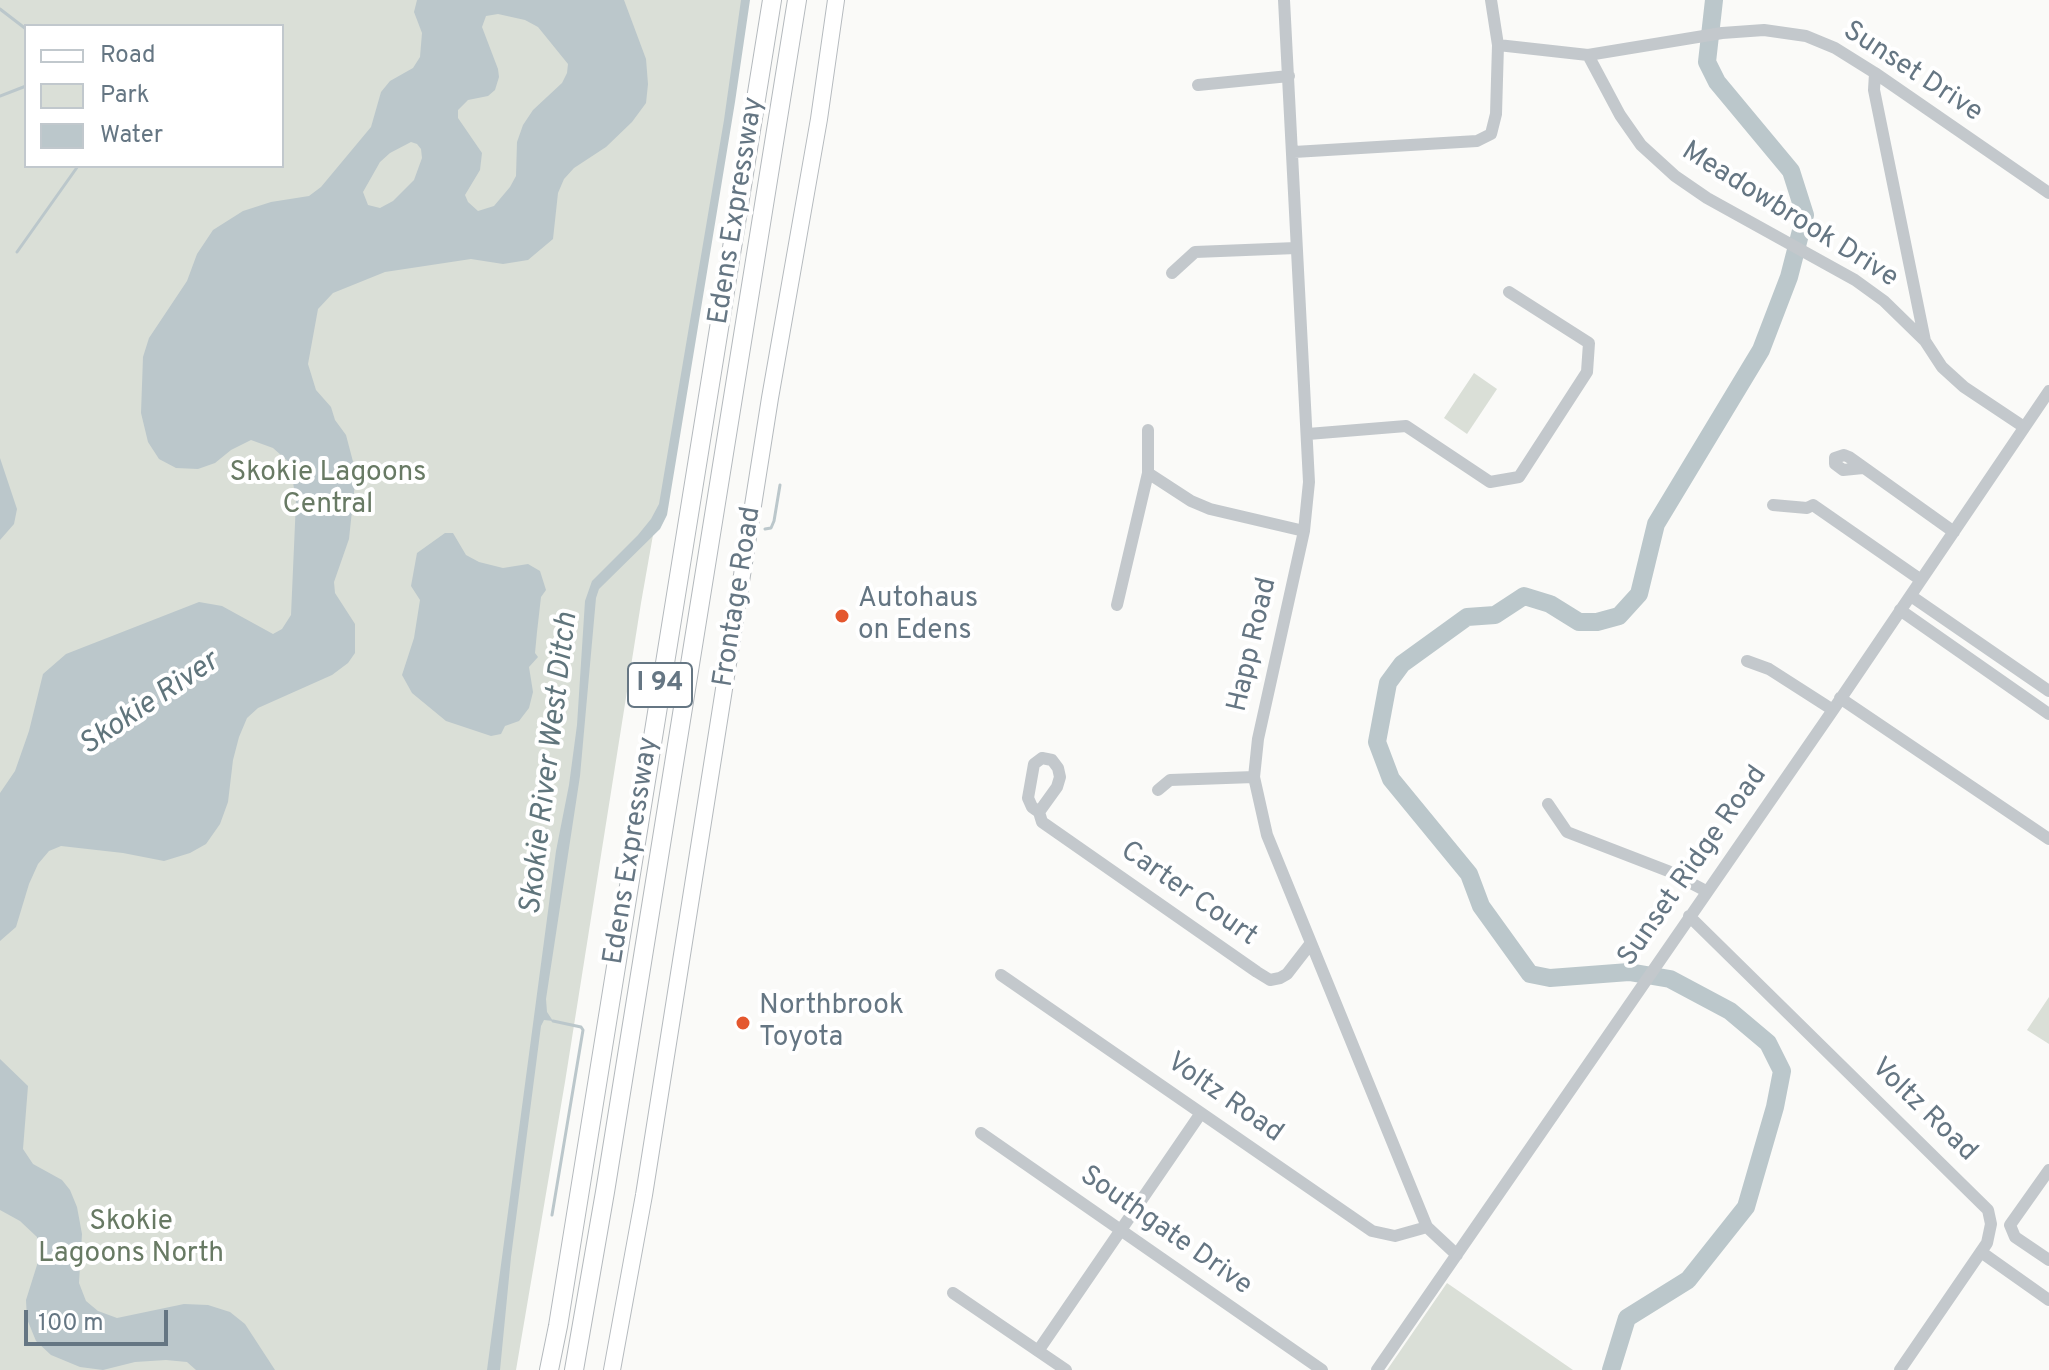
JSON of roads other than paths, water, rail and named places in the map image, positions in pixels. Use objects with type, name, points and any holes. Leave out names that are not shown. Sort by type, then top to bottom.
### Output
[{"type":"highway","name":"Edens Expressway","points":[[549,1370],[772,0]]},
{"type":"highway","name":"Edens Expressway","points":[[574,1370],[797,0]]},
{"type":"main road","name":"Frontage Road","points":[[612,1370],[644,1195],[836,0]]},
{"type":"street","name":"Happ Road","points":[[1284,0],[1309,482],[1304,531],[1258,739],[1254,777],[1267,835],[1427,1227],[1457,1255]]},
{"type":"street","points":[[1294,152],[1477,141],[1491,134],[1496,114],[1498,45],[1491,0]]},
{"type":"street","name":"Sunset Drive","points":[[1498,45],[1588,55],[1722,33],[1764,30],[1806,36],[1835,48],[1875,73],[2049,193]]},
{"type":"street","name":"Meadowbrook Drive","points":[[1588,55],[1620,115],[1641,145],[1675,176],[1707,198],[1855,280],[1884,301],[1925,341],[1942,367],[1964,387],[2024,427]]},
{"type":"street","points":[[1875,73],[1874,90],[1925,341]]},
{"type":"street","points":[[1198,85],[1289,76]]},
{"type":"street","points":[[1172,273],[1195,252],[1296,248]]},
{"type":"street","points":[[1308,434],[1406,426],[1490,482],[1519,477],[1587,372],[1589,343],[1509,292]]},
{"type":"street","name":"Sunset Ridge Road","points":[[1377,1370],[2049,391]]},
{"type":"street","points":[[1117,605],[1148,473],[1148,430]]},
{"type":"street","points":[[1863,468],[1954,532]]},
{"type":"street","points":[[1148,473],[1191,501],[1210,509],[1304,531]]},
{"type":"street","points":[[1773,505],[1807,508],[1813,505],[1921,580]]},
{"type":"street","points":[[1911,596],[2049,691]]},
{"type":"street","points":[[1900,610],[2049,714]]},
{"type":"street","points":[[1747,661],[1837,704],[2049,839]]},
{"type":"street","points":[[1158,790],[1170,780],[1254,777]]},
{"type":"street","points":[[1548,804],[1567,832],[1668,871],[1706,891]]},
{"type":"street","name":"Carter Court","points":[[1039,812],[1042,822],[1270,980],[1287,974],[1311,943]]},
{"type":"street","name":"Voltz Road","points":[[1689,916],[1983,1204],[1988,1210],[1991,1224]]},
{"type":"street","name":"Voltz Road","points":[[1001,975],[1372,1231],[1395,1236],[1427,1227]]},
{"type":"street","points":[[1038,1351],[1201,1113]]},
{"type":"street","name":"Southgate Drive","points":[[981,1133],[1322,1370]]},
{"type":"street","points":[[2010,1225],[2049,1170]]},
{"type":"street","points":[[1900,1370],[1987,1243],[1991,1224],[2010,1225]]},
{"type":"street","points":[[2010,1225],[2015,1237],[2049,1260]]},
{"type":"street","points":[[1981,1252],[2049,1300]]},
{"type":"street","points":[[953,1293],[1066,1370]]},
{"type":"water","name":"Skokie River","points":[[417,0],[624,0],[646,59],[646,103],[632,122],[606,147],[574,168],[564,179],[558,193],[553,239],[528,260],[503,264],[471,259],[385,272],[333,293],[318,309],[308,364],[316,390],[331,407],[335,420],[346,435],[356,473],[349,539],[334,582],[335,593],[355,624],[355,653],[332,675],[258,708],[247,718],[233,760],[228,802],[220,824],[206,844],[164,861],[61,846],[49,851],[38,864],[29,884],[16,927],[0,941],[0,793],[15,771],[43,674],[66,654],[199,602],[222,606],[273,634],[282,629],[291,615],[296,501],[290,463],[273,448],[251,440],[215,463],[198,469],[176,468],[159,459],[148,442],[141,413],[143,357],[149,338],[187,281],[197,254],[213,230],[243,211],[271,202],[309,196],[321,187],[371,127],[381,92],[390,81],[413,68],[420,57],[422,33],[414,12]],"holes":[[[498,14],[525,20],[538,27],[568,64],[562,83],[533,110],[523,125],[517,142],[516,176],[510,187],[494,206],[478,211],[465,195],[480,170],[482,153],[458,118],[458,110],[468,100],[488,96],[495,90],[498,69],[482,27],[486,16]],[[411,142],[421,149],[422,158],[414,180],[393,201],[380,208],[368,205],[363,192],[380,162]]]},
{"type":"water","points":[[741,0],[750,0],[667,515],[660,529],[599,589],[596,598],[580,776],[546,999],[547,1012],[553,1021],[544,1020],[541,1026],[511,1257],[500,1370],[487,1370],[556,851],[577,725],[585,601],[592,581],[638,535],[659,504],[724,120]]},
{"type":"water","points":[[0,458],[17,509],[14,524],[0,540]]},
{"type":"water","points":[[445,533],[453,533],[466,555],[479,562],[503,568],[528,564],[540,571],[546,590],[541,597],[535,653],[538,657],[529,667],[533,692],[529,708],[519,721],[505,726],[501,734],[491,736],[446,721],[412,693],[402,675],[414,638],[420,600],[411,586],[417,553]]},
{"type":"water","points":[[0,1059],[28,1086],[23,1149],[33,1164],[62,1180],[77,1207],[82,1234],[79,1283],[86,1301],[98,1311],[117,1318],[184,1304],[208,1305],[230,1312],[245,1324],[275,1370],[196,1370],[187,1362],[166,1360],[135,1362],[103,1370],[80,1367],[51,1355],[36,1341],[27,1319],[26,1300],[37,1265],[37,1237],[20,1221],[0,1210]]},
{"type":"waterway","points":[[1611,1370],[1627,1318],[1688,1280],[1746,1207],[1775,1107],[1782,1071],[1768,1043],[1730,1011],[1670,979],[1629,972],[1550,978],[1530,974],[1481,906],[1469,874],[1391,779],[1377,742],[1388,683],[1402,664],[1467,617],[1495,615],[1524,596],[1550,604],[1579,622],[1597,622],[1619,616],[1639,594],[1656,524],[1761,350],[1789,277],[1805,215],[1791,171],[1717,82],[1707,62],[1714,0]]},
{"type":"waterway","points":[[0,9],[24,27]]},
{"type":"waterway","points":[[0,96],[24,87]]},
{"type":"waterway","points":[[17,252],[77,168]]},
{"type":"waterway","points":[[765,529],[771,528],[774,521],[780,485]]},
{"type":"waterway","points":[[552,1215],[583,1030],[553,1021]]},
{"type":"place","name":"Autohaus on Edens","points":[[842,616]]},
{"type":"place","name":"Northbrook Toyota","points":[[743,1023]]},
{"type":"park label","name":"Skokie Lagoons Central","points":[[328,490]]},
{"type":"park label","name":"Skokie Lagoons North","points":[[131,1239]]},
{"type":"water label","name":"Skokie River West Ditch","points":[[551,764]]}]
